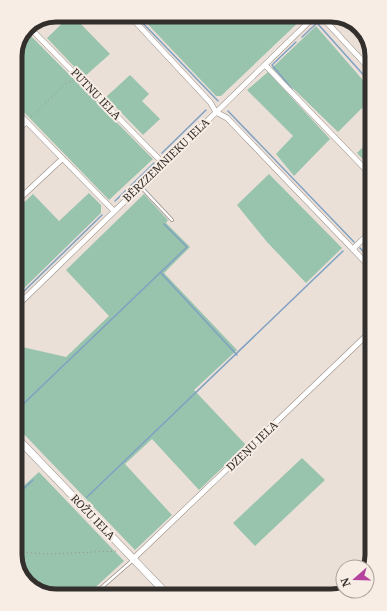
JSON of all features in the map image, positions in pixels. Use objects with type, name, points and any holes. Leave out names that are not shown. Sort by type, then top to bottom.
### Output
[{"type":"street","points":[[136,22],[210,102],[216,112],[227,118],[365,262]]},
{"type":"street","name":"BĒRZZEMNIEKU IELA","points":[[22,301],[309,22]]},
{"type":"street","points":[[326,22],[365,64]]},
{"type":"street","name":"PUTNU IELA","points":[[33,31],[163,163]]},
{"type":"street","points":[[265,64],[365,169]]},
{"type":"street","points":[[22,118],[114,211]]},
{"type":"street","points":[[22,126],[26,122]]},
{"type":"street","points":[[22,196],[62,159]]},
{"type":"street","points":[[353,249],[365,237]]},
{"type":"street","name":"DZEŅU IELA","points":[[133,559],[365,337]]},
{"type":"street","name":"ROŽU IELA","points":[[22,443],[162,589]]},
{"type":"lane","points":[[140,186],[172,220]]},
{"type":"lane","points":[[100,589],[133,559]]},
{"type":"path","points":[[26,122],[66,83],[79,77]]},
{"type":"path","points":[[22,552],[93,553],[115,552],[123,549]]},
{"type":"green space","points":[[64,22],[79,22],[110,54],[84,77],[47,38]]},
{"type":"green space","points":[[146,22],[299,22],[221,96],[216,96]]},
{"type":"green space","points":[[316,26],[365,83],[365,105],[338,132],[272,68]]},
{"type":"green space","points":[[30,35],[153,159],[109,200],[22,110],[22,54],[23,47]]},
{"type":"green space","points":[[268,72],[330,139],[294,176],[276,154],[293,136],[247,90]]},
{"type":"green space","points":[[130,75],[149,94],[142,101],[160,119],[143,135],[106,97]]},
{"type":"green space","points":[[365,145],[365,162],[357,153]]},
{"type":"green space","points":[[269,174],[342,248],[306,283],[267,242],[237,205]]},
{"type":"green space","points":[[89,193],[101,205],[101,213],[22,290],[22,204],[33,194],[59,221]]},
{"type":"green space","points":[[144,194],[168,220],[166,223],[190,247],[164,273],[237,350],[194,390],[246,445],[199,490],[152,439],[125,464],[172,515],[135,550],[22,432],[22,347],[66,357],[109,316],[66,270]]},
{"type":"green space","points":[[302,458],[325,480],[255,546],[233,523]]},
{"type":"green space","points":[[39,472],[124,561],[94,589],[54,589],[37,583],[26,570],[22,555],[22,487]]},
{"type":"waterway","points":[[142,22],[218,101]]},
{"type":"waterway","points":[[302,37],[317,23],[365,77]]},
{"type":"waterway","points":[[292,89],[272,65],[296,42]]},
{"type":"waterway","points":[[162,153],[206,110]]},
{"type":"waterway","points":[[228,111],[354,242]]},
{"type":"waterway","points":[[115,201],[154,163]]},
{"type":"waterway","points":[[22,293],[102,215]]},
{"type":"waterway","points":[[22,405],[187,247],[164,224]]},
{"type":"waterway","points":[[360,248],[365,254]]},
{"type":"waterway","points":[[87,497],[343,251]]},
{"type":"waterway","points":[[161,273],[237,355]]},
{"type":"waterway","points":[[22,490],[33,480]]}]
